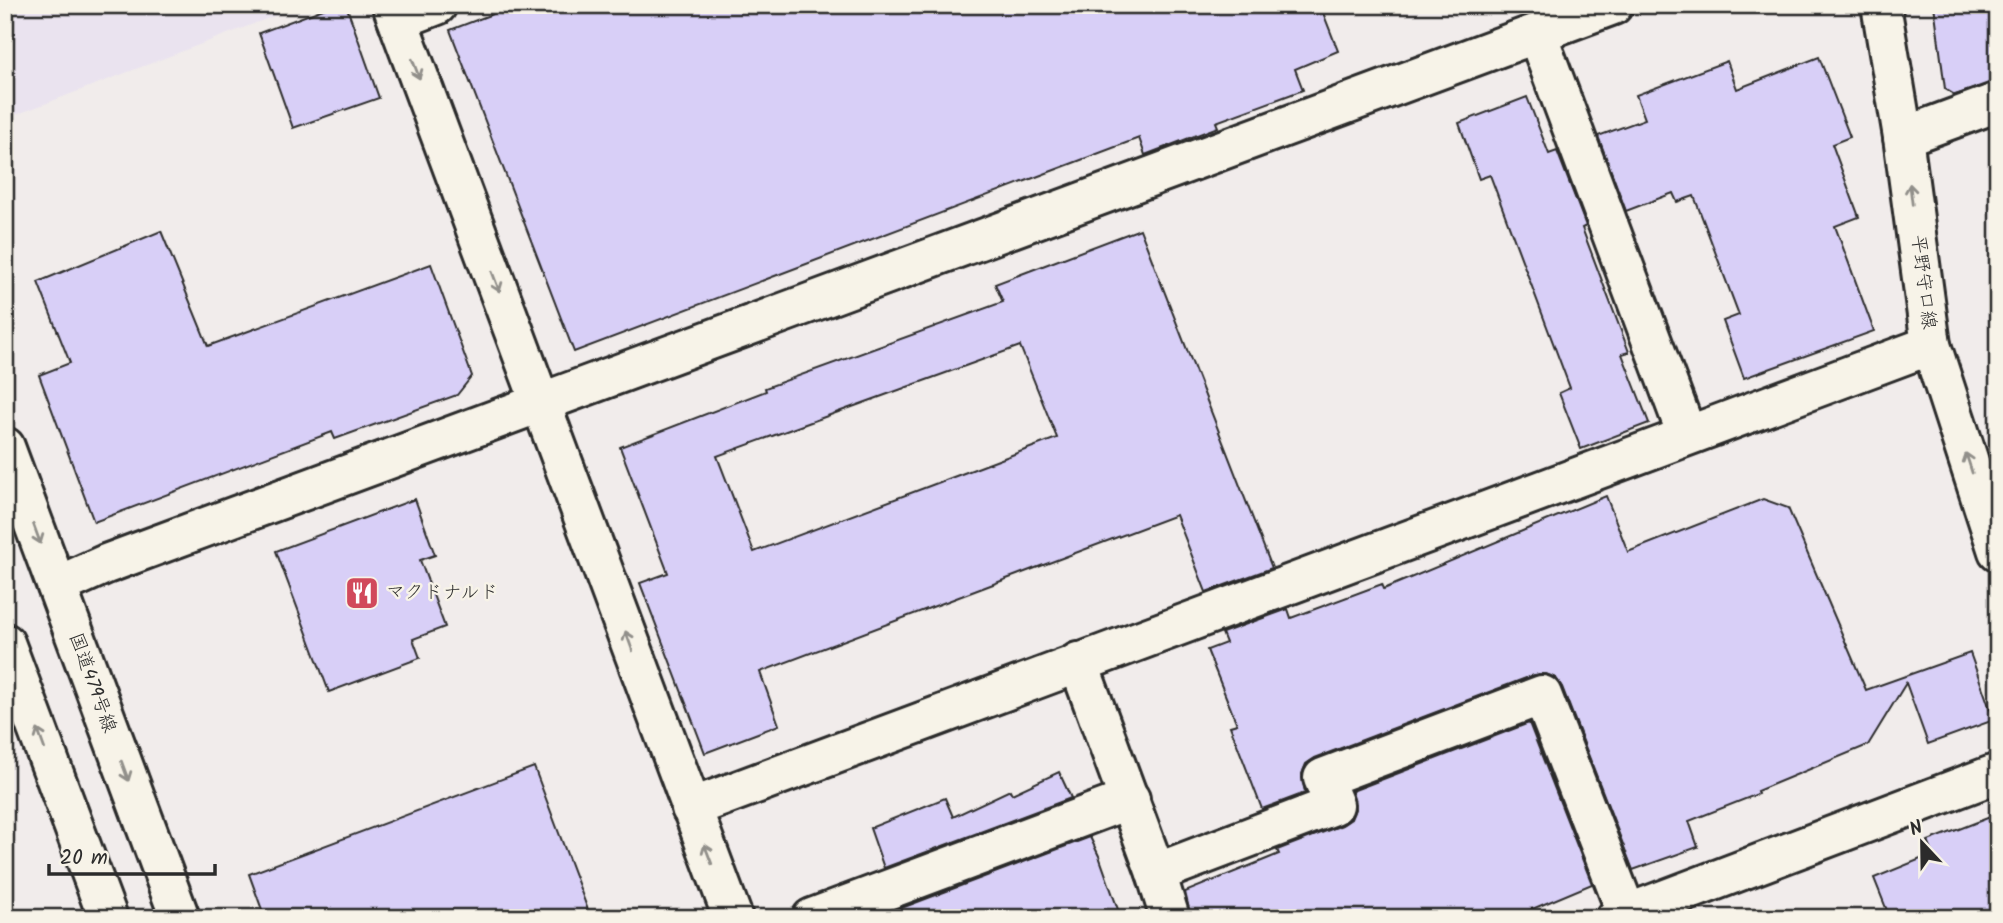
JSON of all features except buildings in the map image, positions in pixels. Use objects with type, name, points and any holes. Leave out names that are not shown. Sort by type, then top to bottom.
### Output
[{"type":"main road","points":[[436,5],[395,12],[733,918]]},
{"type":"main road","points":[[57,586],[106,564],[1613,5]]},
{"type":"main road","name":"平野守口線","points":[[1881,5],[1903,138],[1931,345],[1998,551]]},
{"type":"main road","points":[[1537,34],[1687,435]]},
{"type":"main road","points":[[1903,138],[1998,102]]},
{"type":"main road","points":[[691,808],[1931,345]]},
{"type":"main road","name":"国道479号線","points":[[5,447],[180,918]]},
{"type":"main road","points":[[5,643],[107,918]]},
{"type":"main road","points":[[1079,662],[1130,799],[1170,918]]},
{"type":"main road","points":[[1156,873],[1334,805],[1323,778],[1542,695],[1622,916],[1998,773]]},
{"type":"main road","points":[[812,918],[1130,799]]},
{"type":"shaded area","points":[[5,5],[303,5],[5,119]]},
{"type":"place","name":"マクドナルド","points":[[362,593]]}]
